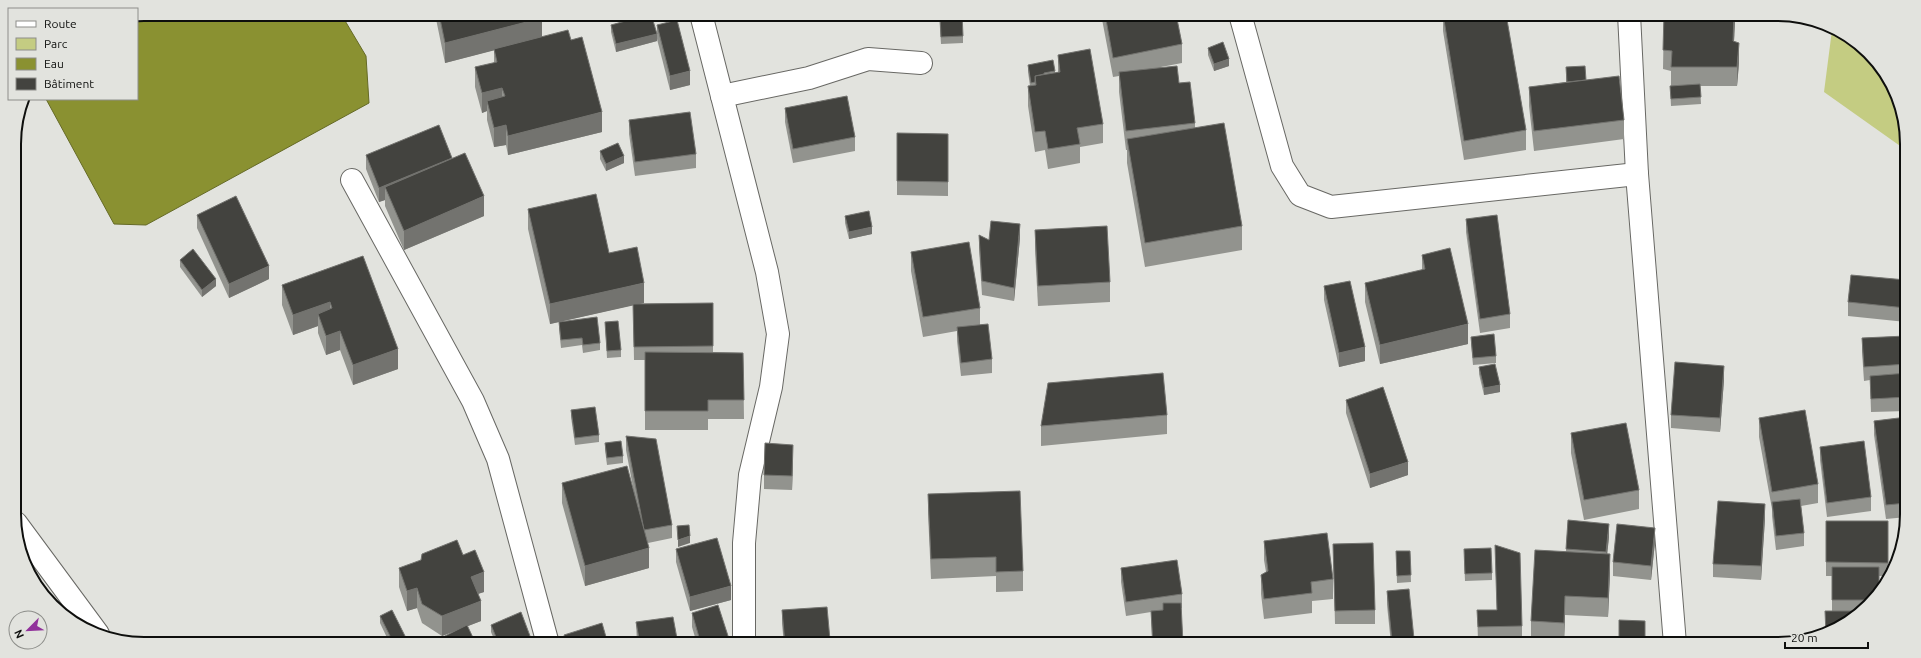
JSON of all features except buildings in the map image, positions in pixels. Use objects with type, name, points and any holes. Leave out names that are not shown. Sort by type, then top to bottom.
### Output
[{"type":"street","points":[[703,21],[767,272],[778,334],[771,387],[750,475],[744,543],[744,637]]},
{"type":"street","points":[[1242,21],[1282,166],[1300,195],[1331,207],[1637,174]]},
{"type":"street","points":[[1629,21],[1637,174],[1675,637]]},
{"type":"street","points":[[722,96],[809,78],[868,59],[921,63]]},
{"type":"street","points":[[352,180],[473,401],[498,459],[546,637]]},
{"type":"street","points":[[22,531],[91,625]]},
{"type":"green space","points":[[1831,34],[1852,46],[1864,57],[1879,76],[1887,90],[1898,120],[1900,146],[1824,92]]},
{"type":"water","points":[[138,21],[345,21],[366,56],[369,103],[146,225],[114,224],[47,100],[138,100]]}]
